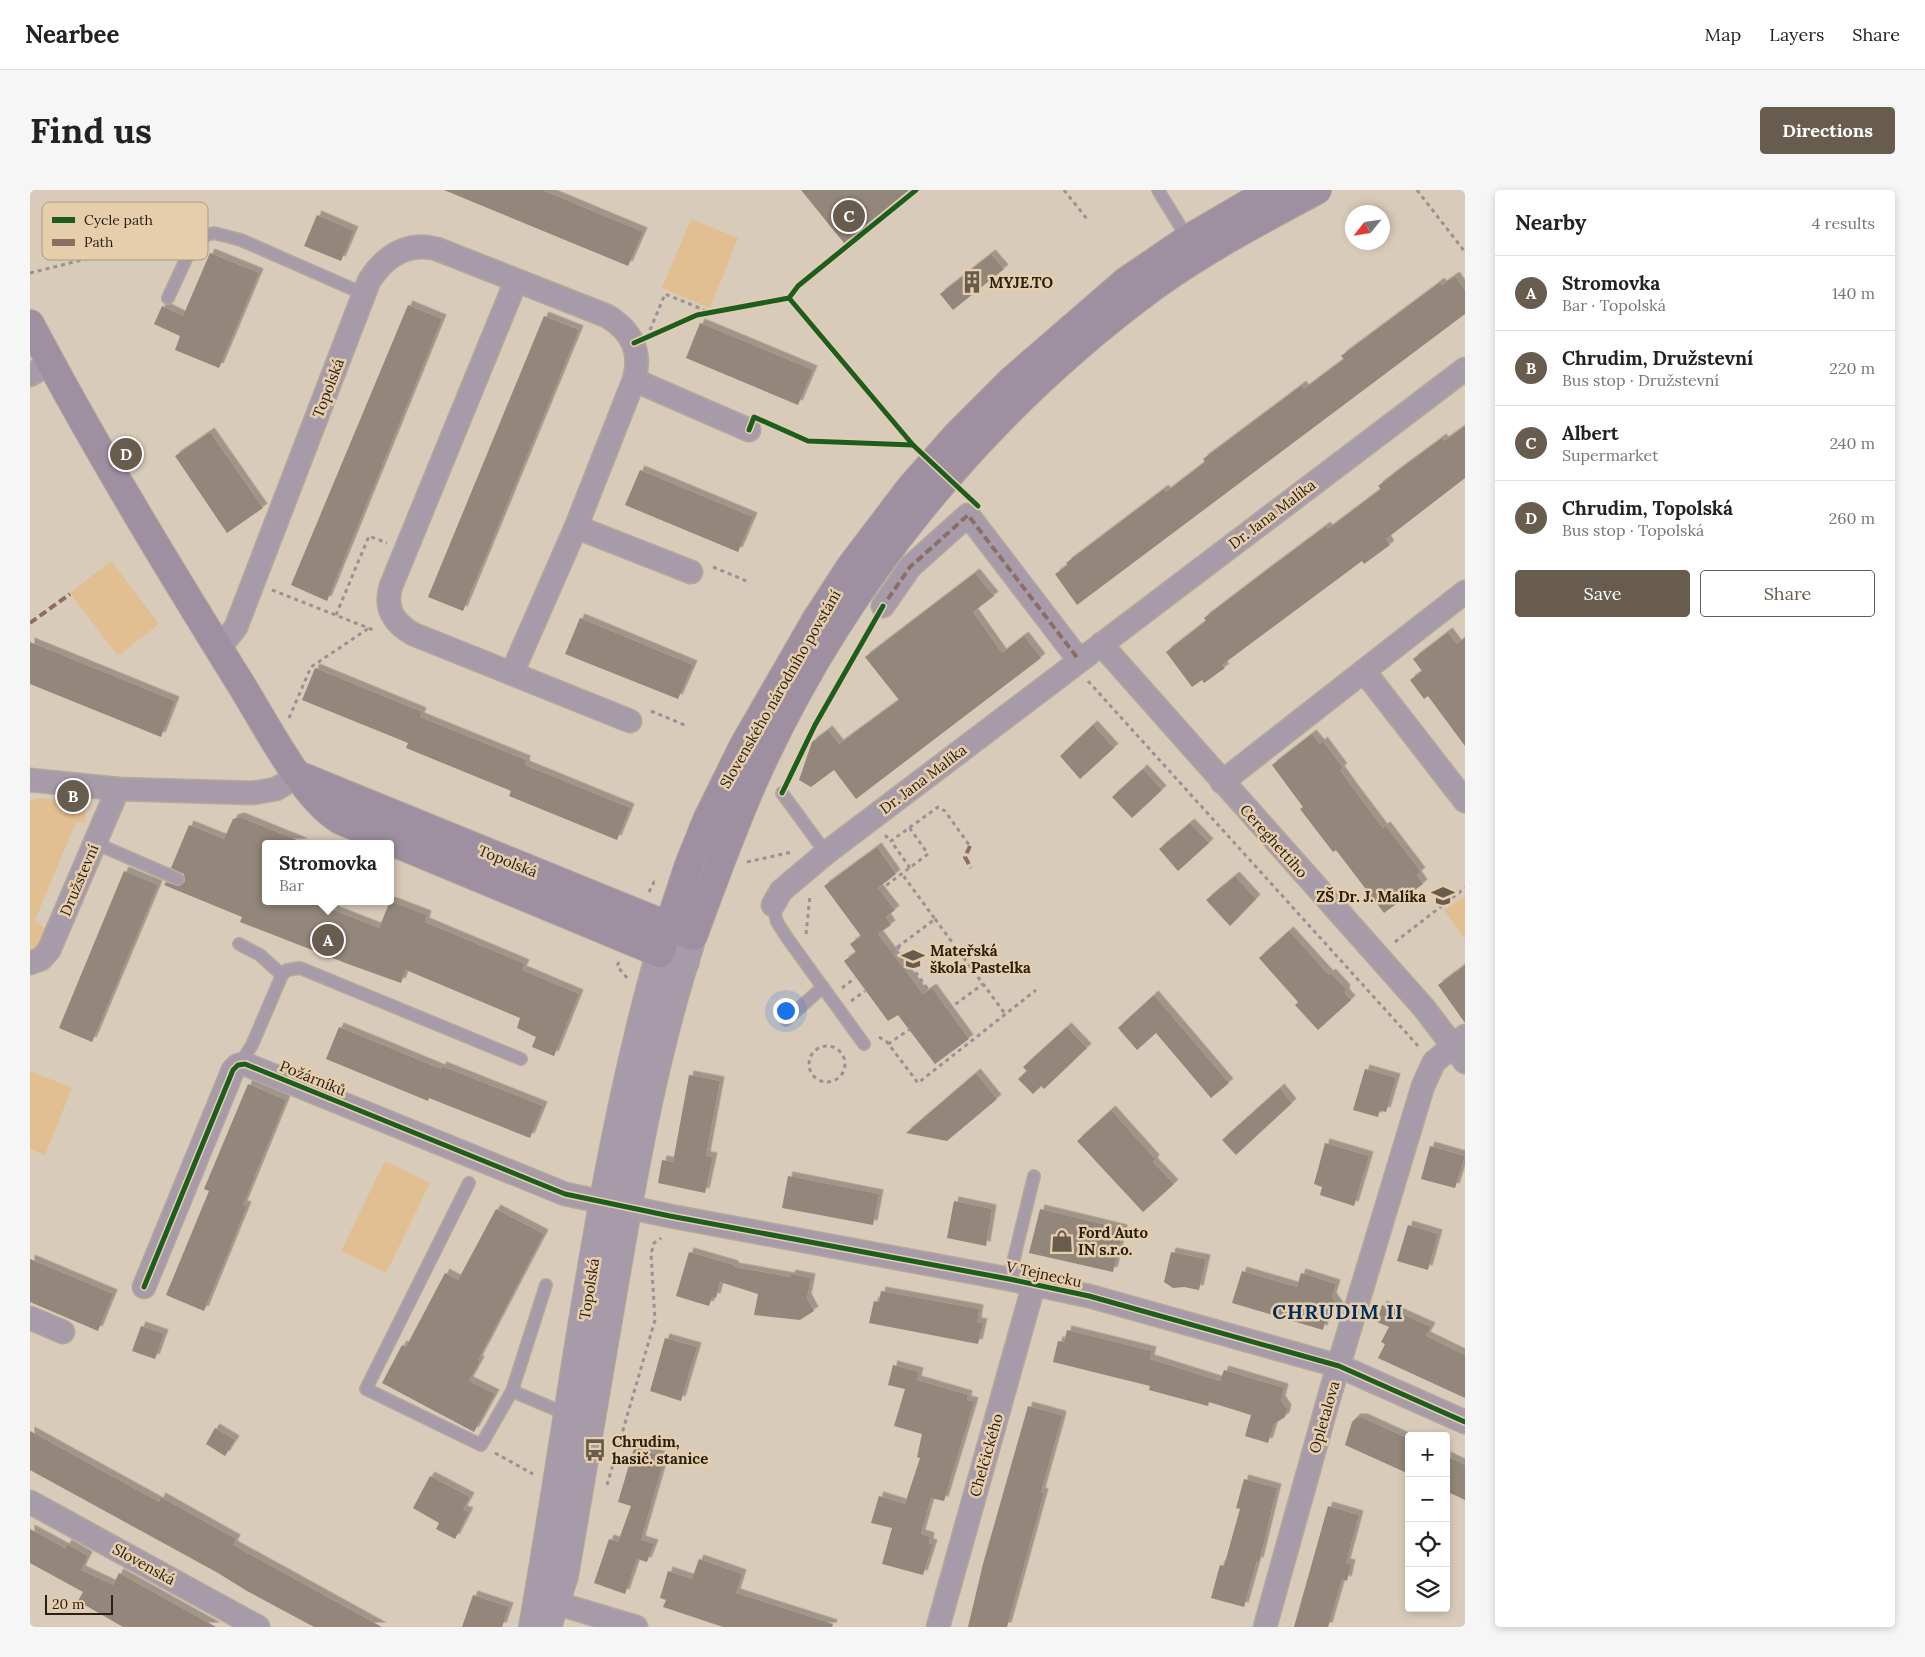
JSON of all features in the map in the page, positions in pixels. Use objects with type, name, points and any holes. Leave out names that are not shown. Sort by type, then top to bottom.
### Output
[{"type":"main road","name":"Slovenského národního povstání","points":[[1194,248],[1272,190]]},
{"type":"main road","name":"Slovenského národního povstání","points":[[672,958],[681,932],[695,849],[744,746],[816,620],[851,566],[891,512],[957,435],[1036,358],[1125,282],[1317,190]]},
{"type":"main road","name":"Topolská","points":[[30,324],[40,369],[299,775],[318,801],[340,820],[388,840]]},
{"type":"main road","name":"Topolská","points":[[299,775],[681,932]]},
{"type":"main road","name":"Topolská","points":[[394,842],[672,958]]},
{"type":"street","name":"Topolská","points":[[217,646],[226,640],[236,627],[369,281],[380,266],[397,252],[412,246],[437,249],[607,316],[618,323],[631,337],[636,351],[637,369],[634,380],[576,526],[512,673]]},
{"type":"street","points":[[516,281],[391,586],[388,600],[390,610],[398,624],[413,634],[512,673],[638,715]]},
{"type":"street","name":"Dr. Jana Malíka","points":[[773,905],[781,891],[824,849],[1080,660],[1465,369]]},
{"type":"street","points":[[634,380],[749,430]]},
{"type":"street","points":[[883,606],[910,567],[968,514],[1080,660]]},
{"type":"street","points":[[576,526],[698,568]]},
{"type":"street","points":[[1222,782],[1465,592]]},
{"type":"street","name":"Cereghettiho","points":[[1101,644],[1376,955],[1461,1048]]},
{"type":"street","points":[[1364,671],[1465,801]]},
{"type":"street","points":[[30,780],[118,789],[253,793],[276,789],[299,775]]},
{"type":"street","name":"Družstevní","points":[[30,963],[41,959],[49,950],[118,789]]},
{"type":"street","name":"Topolská","points":[[533,1627],[547,1599],[564,1576],[581,1414],[615,1205],[635,1045],[672,958]]},
{"type":"street","name":"Opletalova","points":[[1265,1627],[1338,1366],[1423,1086],[1434,1062],[1461,1048]]},
{"type":"street","points":[[144,1286],[230,1076],[240,1064]]},
{"type":"street","name":"Požárníků","points":[[240,1064],[255,1068],[562,1193],[615,1205]]},
{"type":"street","name":"V Tejnecku","points":[[615,1205],[1034,1284],[1192,1324],[1338,1366],[1465,1422]]},
{"type":"street","name":"Chelčického","points":[[938,1627],[1034,1284]]},
{"type":"street","points":[[30,1318],[63,1332]]},
{"type":"street","name":"Slovenská","points":[[30,1502],[258,1627]]},
{"type":"street","name":"Topolská","points":[[547,1599],[547,1627]]},
{"type":"street","points":[[547,1599],[636,1627]]},
{"type":"lane","points":[[1158,190],[1194,248]]},
{"type":"lane","points":[[208,235],[214,233],[228,236],[364,294]]},
{"type":"lane","points":[[168,298],[185,260]]},
{"type":"lane","points":[[782,793],[824,849]]},
{"type":"lane","points":[[95,843],[178,879]]},
{"type":"lane","points":[[773,905],[777,922],[864,1044]]},
{"type":"lane","points":[[239,944],[260,955],[282,976]]},
{"type":"lane","points":[[240,1064],[252,1045],[282,976],[288,970],[300,968],[522,1059]]},
{"type":"lane","points":[[786,1020],[823,987]]},
{"type":"lane","points":[[1009,1279],[1034,1176]]},
{"type":"lane","points":[[469,1183],[366,1389],[481,1445],[512,1391],[546,1285]]},
{"type":"lane","points":[[512,1391],[557,1410],[581,1414]]},
{"type":"path","points":[[709,312],[665,294],[647,336],[686,318],[709,312],[789,298],[798,286],[916,190]]},
{"type":"path","points":[[1064,190],[1087,218]]},
{"type":"path","points":[[1417,190],[1465,252]]},
{"type":"path","points":[[30,273],[82,260]]},
{"type":"path","points":[[789,298],[919,452]]},
{"type":"path","points":[[749,430],[754,418],[808,441],[913,445]]},
{"type":"path","points":[[336,615],[369,536],[406,550]]},
{"type":"path","points":[[698,568],[750,582]]},
{"type":"path","points":[[271,590],[383,632],[398,624]]},
{"type":"path","points":[[287,722],[312,667],[369,628]]},
{"type":"path","points":[[1092,685],[1434,1062]]},
{"type":"path","points":[[638,715],[687,726]]},
{"type":"path","points":[[890,841],[940,807],[970,846]]},
{"type":"path","points":[[880,890],[928,854],[909,827]]},
{"type":"path","points":[[876,838],[883,832],[910,868]]},
{"type":"path","points":[[741,864],[824,849]]},
{"type":"path","points":[[902,874],[1006,1014]]},
{"type":"path","points":[[1376,955],[1465,888]]},
{"type":"path","points":[[802,938],[806,933],[811,890]]},
{"type":"path","points":[[890,952],[935,919]]},
{"type":"path","points":[[898,946],[927,988],[921,993]]},
{"type":"path","points":[[902,967],[909,962]]},
{"type":"path","points":[[854,1009],[840,989],[855,978]]},
{"type":"path","points":[[949,1009],[983,984]]},
{"type":"path","points":[[872,1033],[888,1044],[918,1084],[1036,990]]},
{"type":"path","points":[[849,1002],[865,991]]},
{"type":"path","points":[[888,1044],[910,1029]]},
{"type":"path","points":[[832,1047],[843,1056],[844,1070],[834,1080],[822,1080],[812,1072],[810,1059],[818,1049],[832,1047]]},
{"type":"path","points":[[605,1492],[655,1320],[652,1248],[657,1240],[666,1238],[670,1216]]},
{"type":"path","points":[[481,1445],[538,1477]]},
{"type":"shaded area","points":[[691,219],[738,238],[710,308],[662,288]]},
{"type":"shaded area","points":[[111,561],[159,624],[118,656],[70,593]]},
{"type":"shaded area","points":[[41,798],[75,801],[85,808],[86,823],[76,822],[35,920],[45,929],[43,942],[30,952],[30,800]]},
{"type":"shaded area","points":[[1465,896],[1465,940],[1444,910]]},
{"type":"shaded area","points":[[30,1071],[72,1088],[45,1155],[30,1149]]},
{"type":"shaded area","points":[[385,1161],[430,1183],[386,1273],[341,1251]]},
{"type":"building","points":[[444,190],[542,190],[643,232],[628,266]]},
{"type":"building","points":[[801,190],[909,190],[844,243]]},
{"type":"building","points":[[317,215],[354,231],[341,261],[304,246]]},
{"type":"building","points":[[210,253],[259,273],[219,368],[175,350],[180,336],[154,324],[162,306],[183,316]]},
{"type":"building","name":"MYJE.TO","points":[[991,254],[1004,269],[953,310],[940,294]]},
{"type":"building","points":[[1455,276],[1465,290],[1465,314],[1077,605],[1055,574],[1068,565],[1066,563],[1164,489],[1166,492],[1205,462],[1203,459],[1302,385],[1304,389],[1344,359],[1341,356],[1440,282],[1442,285]]},
{"type":"building","points":[[408,305],[442,319],[327,601],[291,585]]},
{"type":"building","points":[[544,316],[579,330],[463,611],[428,597]]},
{"type":"building","points":[[700,323],[813,370],[798,405],[686,358]]},
{"type":"building","points":[[1465,426],[1465,478],[1386,539],[1390,545],[1364,564],[1362,561],[1222,665],[1225,668],[1204,683],[1202,680],[1192,687],[1166,652],[1206,621],[1204,618],[1267,570],[1326,526],[1328,529],[1381,489],[1378,486],[1400,469],[1442,438],[1444,441]]},
{"type":"building","points":[[210,432],[263,508],[227,533],[175,456]]},
{"type":"building","points":[[640,470],[753,517],[738,552],[625,505]]},
{"type":"building","points":[[975,573],[994,596],[973,612],[1002,653],[1024,636],[1041,658],[856,799],[834,770],[811,787],[799,780],[812,742],[828,730],[839,744],[899,700],[865,657]]},
{"type":"building","points":[[580,618],[693,665],[678,699],[565,654]]},
{"type":"building","points":[[1448,632],[1457,644],[1465,638],[1465,746],[1428,696],[1424,699],[1410,680],[1422,671],[1413,659]]},
{"type":"building","points":[[30,642],[175,701],[161,737],[30,684]]},
{"type":"building","points":[[315,668],[422,712],[420,717],[526,760],[525,765],[630,808],[617,840],[509,796],[511,791],[406,748],[408,743],[302,700]]},
{"type":"building","points":[[1093,725],[1114,748],[1080,779],[1060,756]]},
{"type":"building","points":[[1312,734],[1320,744],[1323,741],[1343,768],[1340,770],[1355,791],[1383,828],[1386,826],[1421,872],[1417,875],[1423,884],[1384,913],[1336,850],[1333,852],[1300,809],[1303,807],[1272,765]]},
{"type":"building","points":[[1143,769],[1162,790],[1132,818],[1112,797]]},
{"type":"building","points":[[240,817],[297,840],[262,840],[262,905],[335,905],[333,910],[379,928],[388,905],[394,905],[394,903],[427,915],[425,922],[525,964],[522,970],[579,994],[554,1056],[532,1047],[536,1037],[517,1028],[520,1018],[406,970],[401,983],[348,964],[240,922],[242,917],[164,885],[166,882],[179,886],[185,882],[184,874],[171,868],[189,825],[224,839],[233,819]]},
{"type":"building","points":[[1190,823],[1209,843],[1178,871],[1159,849]]},
{"type":"building","points":[[877,847],[896,874],[878,888],[895,910],[886,917],[891,925],[878,934],[923,994],[932,988],[969,1039],[935,1064],[898,1015],[888,1021],[844,961],[856,952],[850,944],[861,936],[824,886]]},
{"type":"building","points":[[124,871],[158,885],[92,1042],[59,1028]]},
{"type":"building","points":[[1235,876],[1256,899],[1230,926],[1206,900]]},
{"type":"building","points":[[1289,931],[1329,975],[1331,973],[1346,989],[1345,993],[1351,1000],[1318,1030],[1295,1005],[1298,1002],[1259,958]]},
{"type":"building","points":[[1465,965],[1465,1023],[1438,985]]},
{"type":"building","points":[[1154,995],[1229,1083],[1211,1098],[1156,1033],[1137,1050],[1118,1028]]},
{"type":"building","points":[[339,1027],[441,1069],[442,1066],[543,1106],[530,1138],[429,1098],[428,1101],[326,1059]]},
{"type":"building","points":[[1067,1027],[1087,1048],[1044,1089],[1041,1086],[1033,1094],[1018,1079],[1027,1071],[1023,1067]]},
{"type":"building","points":[[1365,1069],[1396,1078],[1386,1112],[1380,1110],[1378,1117],[1353,1110]]},
{"type":"building","points":[[976,1073],[997,1099],[947,1141],[906,1133]]},
{"type":"building","points":[[689,1075],[720,1081],[706,1156],[713,1157],[705,1193],[658,1183],[662,1160],[673,1162]]},
{"type":"building","points":[[248,1084],[286,1100],[243,1205],[247,1206],[204,1311],[166,1295],[209,1191],[204,1189]]},
{"type":"building","points":[[1280,1088],[1292,1103],[1236,1155],[1222,1140]]},
{"type":"building","points":[[1111,1110],[1155,1159],[1153,1162],[1174,1184],[1143,1212],[1077,1141]]},
{"type":"building","points":[[1325,1143],[1369,1156],[1354,1206],[1320,1195],[1322,1187],[1314,1184]]},
{"type":"building","points":[[1430,1146],[1465,1156],[1455,1188],[1421,1179]]},
{"type":"building","points":[[788,1176],[879,1194],[873,1225],[782,1208]]},
{"type":"building","points":[[954,1201],[992,1209],[986,1246],[947,1238]]},
{"type":"building","points":[[496,1209],[544,1234],[478,1360],[480,1361],[469,1381],[495,1394],[474,1432],[382,1383],[402,1345],[406,1347],[445,1273],[458,1280]]},
{"type":"building","points":[[1040,1209],[1123,1229],[1113,1272],[1029,1253]]},
{"type":"building","points":[[1408,1225],[1438,1234],[1428,1270],[1397,1261]]},
{"type":"building","points":[[689,1252],[734,1265],[734,1267],[790,1277],[791,1274],[811,1278],[807,1298],[814,1311],[800,1320],[754,1315],[758,1294],[720,1282],[716,1298],[712,1297],[709,1306],[676,1296]]},
{"type":"building","points":[[1171,1252],[1206,1259],[1199,1290],[1184,1287],[1173,1288],[1164,1282]]},
{"type":"building","points":[[30,1259],[113,1294],[98,1331],[30,1302]]},
{"type":"building","points":[[1242,1271],[1297,1287],[1301,1273],[1336,1284],[1332,1297],[1339,1307],[1328,1310],[1323,1330],[1232,1303]]},
{"type":"building","points":[[881,1291],[979,1309],[977,1322],[983,1323],[978,1344],[869,1323],[874,1301],[879,1302]]},
{"type":"building","points":[[1382,1305],[1431,1327],[1426,1336],[1465,1355],[1465,1398],[1378,1358],[1385,1344],[1381,1342],[1389,1327],[1377,1322]]},
{"type":"building","points":[[141,1326],[164,1334],[155,1359],[132,1351]]},
{"type":"building","points":[[1067,1330],[1152,1351],[1150,1359],[1220,1381],[1224,1370],[1284,1388],[1281,1400],[1287,1409],[1285,1417],[1274,1424],[1268,1443],[1245,1436],[1251,1415],[1209,1402],[1208,1406],[1149,1390],[1150,1386],[1053,1362],[1058,1341],[1064,1342]]},
{"type":"building","points":[[665,1338],[697,1347],[681,1401],[650,1391]]},
{"type":"building","points":[[893,1365],[919,1372],[917,1380],[968,1395],[967,1400],[974,1402],[944,1501],[931,1498],[921,1534],[930,1537],[929,1543],[933,1544],[923,1575],[882,1564],[892,1528],[871,1523],[879,1496],[905,1504],[920,1458],[917,1457],[922,1434],[894,1426],[905,1389],[888,1385]]},
{"type":"building","points":[[1028,1406],[1061,1415],[1062,1417],[1041,1492],[1044,1493],[1007,1627],[968,1627],[983,1564]]},
{"type":"building","points":[[1356,1418],[1363,1418],[1405,1437],[1405,1472],[1345,1445],[1352,1422]]},
{"type":"building","points":[[215,1428],[235,1440],[225,1456],[206,1444]]},
{"type":"building","points":[[30,1431],[159,1502],[161,1497],[236,1539],[233,1545],[382,1627],[314,1627],[247,1591],[218,1573],[30,1470]]},
{"type":"building","points":[[634,1448],[665,1457],[641,1540],[654,1544],[647,1562],[637,1559],[625,1594],[594,1583],[609,1539],[618,1542],[631,1506],[618,1502]]},
{"type":"building","points":[[1450,1458],[1465,1465],[1465,1500],[1450,1493]]},
{"type":"building","points":[[430,1476],[470,1497],[463,1510],[469,1512],[455,1539],[436,1529],[439,1523],[413,1508]]},
{"type":"building","points":[[1244,1479],[1277,1488],[1259,1562],[1257,1561],[1244,1607],[1211,1598],[1220,1565],[1224,1566],[1240,1509],[1236,1508]]},
{"type":"building","points":[[1328,1506],[1359,1515],[1346,1563],[1351,1564],[1347,1581],[1342,1579],[1328,1627],[1294,1627]]},
{"type":"building","points":[[30,1529],[65,1548],[67,1544],[88,1556],[81,1570],[113,1585],[119,1573],[216,1627],[123,1627],[78,1601],[83,1592],[30,1563]]},
{"type":"building","points":[[699,1559],[742,1574],[736,1593],[833,1624],[832,1627],[723,1627],[663,1607],[666,1600],[660,1598],[668,1571],[692,1579]]},
{"type":"building","points":[[473,1595],[509,1607],[502,1627],[462,1627]]},
{"type":"marked path","points":[[881,609],[910,567],[968,515],[1079,660]]},
{"type":"marked path","points":[[30,623],[70,594]]},
{"type":"marked path","points":[[970,846],[965,857],[971,868]]},
{"type":"cycle path","points":[[634,343],[697,315],[789,298],[798,286],[916,190]]},
{"type":"cycle path","points":[[789,298],[913,445],[978,506]]},
{"type":"cycle path","points":[[749,430],[754,417],[808,441],[913,445]]},
{"type":"cycle path","points":[[782,793],[815,725],[883,606]]},
{"type":"cycle path","points":[[144,1287],[233,1070],[238,1065],[245,1064],[565,1194],[670,1216],[1009,1279],[1089,1296],[1339,1366],[1465,1422]]},
{"type":"place","name":"Albert","points":[[849,216]]},
{"type":"place","name":"MYJE.TO","points":[[972,282]]},
{"type":"place","name":"Chrudim, Topolská","points":[[126,454]]},
{"type":"place","name":"Chrudim, Družstevní","points":[[73,796]]},
{"type":"place","name":"ZŠ Dr. J. Malíka","points":[[1443,896]]},
{"type":"place","name":"Stromovka","points":[[328,940]]},
{"type":"place","name":"Mateřská škola Pastelka","points":[[913,959]]},
{"type":"place","name":"Ford Auto IN s.r.o.","points":[[1062,1241]]},
{"type":"place","name":"Chrudim, hasič. stanice","points":[[595,1450]]},
{"type":"district","name":"CHRUDIM II","points":[[1338,1311]]}]
